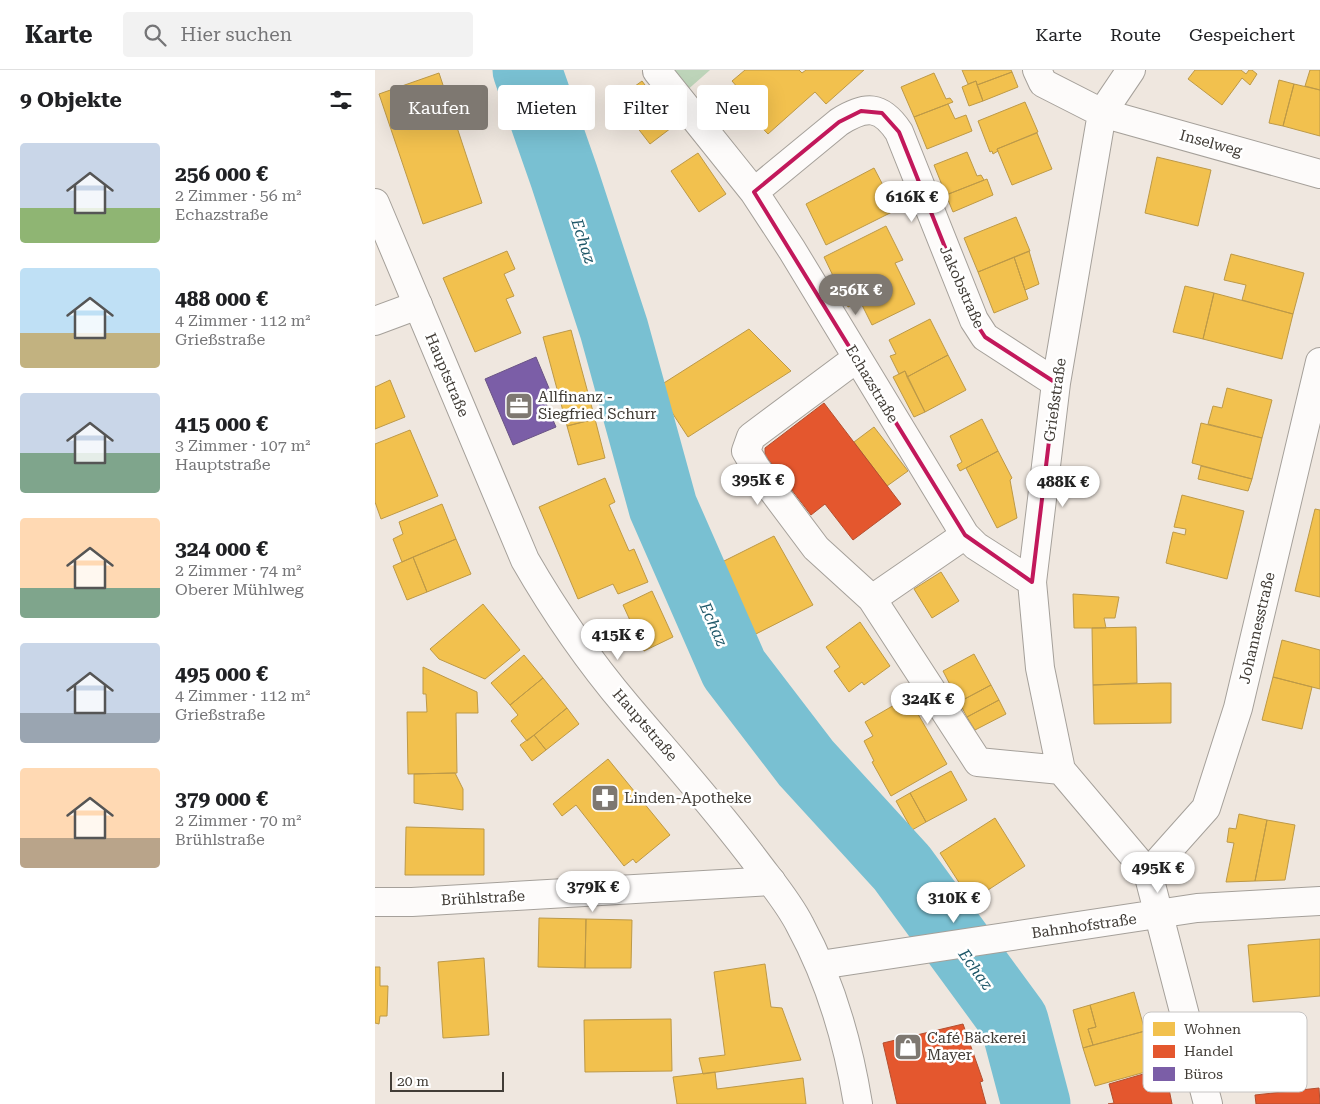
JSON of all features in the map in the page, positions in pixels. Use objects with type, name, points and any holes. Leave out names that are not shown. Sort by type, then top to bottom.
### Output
[{"type":"street","name":"Inselweg","points":[[1037,70],[1043,83],[1102,113],[1320,174]]},
{"type":"street","name":"Grießstraße","points":[[1131,70],[1102,113],[1056,383],[1032,582],[1040,668],[1061,770],[1148,872],[1184,1012]]},
{"type":"street","name":"Echazstraße","points":[[657,72],[754,192],[792,250],[965,535],[976,546],[1032,582]]},
{"type":"street","name":"Jakobstraße","points":[[754,192],[839,122],[861,111],[872,109],[882,113],[899,132],[974,320],[985,337],[1056,383]]},
{"type":"street","name":"Hauptstraße","points":[[375,202],[525,560],[550,604],[579,646],[626,705],[732,828],[799,923],[820,965],[839,1020],[854,1075],[858,1104]]},
{"type":"street","points":[[375,321],[418,305]]},
{"type":"street","points":[[857,358],[751,437],[746,451],[756,468],[816,548],[871,599],[978,762],[1061,770]]},
{"type":"street","name":"Johannesstraße","points":[[1148,872],[1206,808],[1238,708],[1320,362]]},
{"type":"street","points":[[871,599],[965,535]]},
{"type":"street","name":"Brühlstraße","points":[[375,902],[412,902],[771,881]]},
{"type":"street","name":"Bahnhofstraße","points":[[820,965],[1197,908],[1320,901]]},
{"type":"highlighted area","points":[[861,111],[882,113],[899,132],[974,320],[985,337],[1056,383],[1032,582],[965,535],[754,192],[839,122]]},
{"type":"green space","points":[[669,70],[710,70],[687,90],[687,85],[680,85]]},
{"type":"building: Wohnen","points":[[745,70],[799,70],[802,73],[806,70],[864,70],[826,104],[815,92],[768,134],[764,130],[768,130],[768,85],[735,85],[732,81]]},
{"type":"building: Wohnen","points":[[962,70],[1011,70],[1012,72],[977,85],[976,81],[968,84]]},
{"type":"building: Wohnen","points":[[1195,70],[1241,70],[1246,74],[1249,70],[1252,70],[1257,74],[1250,85],[1242,78],[1222,105],[1188,79]]},
{"type":"building: Wohnen","points":[[1310,70],[1320,70],[1320,90],[1305,86]]},
{"type":"building: Wohnen","points":[[1012,72],[1018,87],[983,101],[977,85]]},
{"type":"building: Wohnen","points":[[439,73],[443,85],[405,85]]},
{"type":"building: Wohnen","points":[[934,73],[946,99],[950,98],[953,102],[914,117],[901,87]]},
{"type":"building: Wohnen","points":[[1279,80],[1294,84],[1283,126],[1269,123]]},
{"type":"building: Wohnen","points":[[642,81],[645,85],[637,85]]},
{"type":"building: Wohnen","points":[[976,81],[983,101],[969,106],[962,87]]},
{"type":"building: Wohnen","points":[[1294,84],[1320,90],[1320,136],[1283,126]]},
{"type":"building: Wohnen","points":[[390,90],[390,126],[379,94]]},
{"type":"building: Wohnen","points":[[1025,102],[1038,132],[997,149],[998,151],[993,154],[992,151],[990,152],[978,121]]},
{"type":"building: Wohnen","points":[[948,104],[955,119],[966,115],[972,131],[927,149],[914,117]]},
{"type":"building: Wohnen","points":[[391,130],[458,130],[482,203],[423,224]]},
{"type":"building: Wohnen","points":[[639,130],[668,130],[650,144]]},
{"type":"building: Wohnen","points":[[1037,133],[1052,169],[1012,185],[997,149]]},
{"type":"building: Wohnen","points":[[967,152],[977,176],[981,175],[984,180],[946,195],[934,165]]},
{"type":"building: Wohnen","points":[[698,153],[726,194],[699,212],[671,171]]},
{"type":"building: Wohnen","points":[[1157,157],[1211,170],[1198,226],[1145,213]]},
{"type":"building: Wohnen","points":[[874,168],[896,210],[826,245],[806,204]]},
{"type":"building: Wohnen","points":[[987,179],[993,195],[953,212],[946,195]]},
{"type":"building: Wohnen","points":[[1016,217],[1030,251],[978,272],[964,238]]},
{"type":"building: Wohnen","points":[[886,226],[903,260],[895,263],[915,304],[872,325],[860,301],[848,307],[824,257]]},
{"type":"building: Wohnen","points":[[507,251],[515,269],[504,274],[514,296],[506,299],[521,333],[475,352],[443,278]]},
{"type":"building: Wohnen","points":[[1029,251],[1039,284],[1025,290],[1014,257]]},
{"type":"building: Wohnen","points":[[1231,254],[1304,273],[1293,314],[1242,300],[1246,285],[1224,280]]},
{"type":"building: Wohnen","points":[[1014,257],[1028,299],[994,313],[978,272]]},
{"type":"building: Wohnen","points":[[1185,286],[1214,293],[1203,339],[1173,332]]},
{"type":"building: Wohnen","points":[[1214,293],[1293,314],[1282,359],[1203,339]]},
{"type":"building: Wohnen","points":[[930,319],[948,355],[907,377],[905,371],[899,374],[890,356],[896,354],[889,340]]},
{"type":"building: Wohnen","points":[[749,329],[791,371],[688,437],[656,388]]},
{"type":"building: Wohnen","points":[[571,330],[595,419],[567,426],[543,337]]},
{"type":"building: Wohnen","points":[[948,355],[966,390],[925,412],[907,377]]},
{"type":"building: Wohnen","points":[[905,371],[925,412],[914,417],[893,377]]},
{"type":"building: Wohnen","points":[[390,380],[405,417],[375,429],[375,387]]},
{"type":"building: Wohnen","points":[[1227,388],[1272,400],[1262,438],[1208,424],[1213,406],[1222,408]]},
{"type":"building: Wohnen","points":[[595,419],[605,458],[578,465],[567,426]]},
{"type":"building: Wohnen","points":[[982,419],[998,451],[960,471],[957,465],[962,462],[950,436]]},
{"type":"building: Wohnen","points":[[1201,423],[1262,438],[1252,479],[1192,463]]},
{"type":"building: Wohnen","points":[[874,427],[908,471],[887,486],[854,442]]},
{"type":"building: Wohnen","points":[[410,430],[438,496],[381,519],[375,502],[375,444]]},
{"type":"building: Wohnen","points":[[998,451],[1012,478],[1010,480],[1017,518],[997,528],[966,468]]},
{"type":"building: Wohnen","points":[[1201,466],[1252,479],[1248,491],[1198,479]]},
{"type":"building: Wohnen","points":[[605,478],[615,502],[609,505],[629,551],[634,549],[648,582],[618,594],[613,584],[578,599],[539,507]]},
{"type":"building: Wohnen","points":[[1182,495],[1244,511],[1227,579],[1166,563],[1173,532],[1185,535],[1186,529],[1174,527]]},
{"type":"building: Wohnen","points":[[442,504],[456,539],[402,562],[393,539],[403,534],[399,522]]},
{"type":"building: Wohnen","points":[[1315,509],[1320,510],[1320,597],[1295,591]]},
{"type":"building: Wohnen","points":[[774,536],[813,605],[748,638],[712,567]]},
{"type":"building: Wohnen","points":[[456,539],[471,574],[427,592],[413,557]]},
{"type":"building: Wohnen","points":[[413,557],[427,592],[407,600],[393,566]]},
{"type":"building: Wohnen","points":[[941,572],[959,601],[932,618],[914,589]]},
{"type":"building: Wohnen","points":[[652,591],[673,637],[644,651],[623,605]]},
{"type":"building: Wohnen","points":[[1073,594],[1119,597],[1115,618],[1104,618],[1106,628],[1074,628]]},
{"type":"building: Wohnen","points":[[483,604],[520,650],[485,679],[439,659],[430,649]]},
{"type":"building: Wohnen","points":[[860,622],[890,666],[864,685],[862,682],[849,692],[834,671],[840,667],[826,647]]},
{"type":"building: Wohnen","points":[[1136,627],[1137,683],[1093,685],[1092,628]]},
{"type":"building: Wohnen","points":[[1282,640],[1320,650],[1320,689],[1273,677]]},
{"type":"building: Wohnen","points":[[974,654],[991,685],[959,702],[943,671]]},
{"type":"building: Wohnen","points":[[524,655],[543,678],[510,705],[491,683]]},
{"type":"building: Wohnen","points":[[423,667],[477,692],[478,713],[456,713],[457,773],[408,774],[407,712],[427,712],[426,694],[423,694]]},
{"type":"building: Wohnen","points":[[1273,677],[1312,687],[1302,729],[1262,720]]},
{"type":"building: Wohnen","points":[[543,678],[567,708],[527,741],[511,721],[518,715],[510,705]]},
{"type":"building: Wohnen","points":[[1171,683],[1171,723],[1094,724],[1093,685]]},
{"type":"building: Wohnen","points":[[991,685],[999,700],[967,717],[959,702]]},
{"type":"building: Wohnen","points":[[908,697],[947,764],[891,796],[872,762],[874,761],[864,741],[873,736],[865,722]]},
{"type":"building: Wohnen","points":[[999,700],[1006,714],[975,730],[967,717]]},
{"type":"building: Wohnen","points":[[567,708],[579,724],[546,750],[534,735]]},
{"type":"building: Wohnen","points":[[534,735],[546,750],[532,761],[520,745]]},
{"type":"building: Wohnen","points":[[608,759],[670,835],[636,863],[633,859],[624,866],[576,805],[562,816],[553,804]]},
{"type":"building: Wohnen","points":[[951,771],[967,800],[926,822],[910,793]]},
{"type":"building: Wohnen","points":[[455,773],[463,789],[463,810],[414,803],[414,774]]},
{"type":"building: Wohnen","points":[[910,793],[926,822],[912,830],[896,801]]},
{"type":"building: Wohnen","points":[[1239,814],[1267,820],[1255,881],[1226,882],[1234,843],[1227,842],[1229,828],[1236,829]]},
{"type":"building: Wohnen","points":[[995,818],[1025,866],[971,901],[940,853]]},
{"type":"building: Wohnen","points":[[1267,820],[1295,825],[1285,880],[1255,881]]},
{"type":"building: Wohnen","points":[[406,827],[484,829],[484,875],[405,875]]},
{"type":"building: Wohnen","points":[[539,918],[586,919],[585,968],[538,967]]},
{"type":"building: Wohnen","points":[[586,919],[632,920],[631,968],[585,968]]},
{"type":"building: Wohnen","points":[[1320,939],[1320,996],[1253,1002],[1248,945]]},
{"type":"building: Wohnen","points":[[484,958],[489,1035],[443,1038],[438,962]]},
{"type":"building: Wohnen","points":[[765,964],[771,1007],[782,1008],[801,1060],[703,1074],[699,1058],[725,1055],[714,972]]},
{"type":"building: Wohnen","points":[[375,967],[380,967],[380,986],[388,986],[387,1016],[380,1016],[379,1024],[375,1023]]},
{"type":"building: Wohnen","points":[[1134,992],[1143,1024],[1143,1032],[1093,1045],[1088,1029],[1096,1027],[1090,1005]]},
{"type":"building: Wohnen","points":[[1090,1005],[1096,1027],[1088,1029],[1093,1045],[1083,1048],[1073,1010]]},
{"type":"building: Wohnen","points":[[671,1019],[672,1071],[585,1072],[584,1020]]},
{"type":"building: Wohnen","points":[[1143,1032],[1143,1073],[1095,1086],[1083,1048]]},
{"type":"building: Wohnen","points":[[715,1072],[717,1089],[803,1078],[806,1104],[677,1104],[673,1077]]},
{"type":"building: Handel","points":[[824,403],[901,504],[853,540],[825,504],[811,515],[765,455],[765,448]]},
{"type":"building: Handel","points":[[963,1024],[983,1081],[980,1082],[986,1104],[897,1104],[883,1043]]},
{"type":"building: Handel","points":[[1143,1074],[1143,1092],[1170,1092],[1172,1104],[1108,1104],[1114,1103],[1109,1084]]},
{"type":"building: Handel","points":[[1319,1088],[1320,1104],[1256,1104],[1255,1095],[1307,1092],[1307,1089]]},
{"type":"building: Büros","points":[[536,357],[551,393],[543,397],[556,427],[513,445],[485,379]]},
{"type":"waterway","name":"Echaz","points":[[527,70],[614,329],[663,507],[734,669],[806,763],[902,868],[1014,1021],[1036,1104]]},
{"type":"place","name":"Allfinanz - Siegfried Schurr","points":[[519,406]]},
{"type":"place","name":"Linden-Apotheke","points":[[605,798]]},
{"type":"place","name":"Café Bäckerei Mayer","points":[[908,1047]]}]
